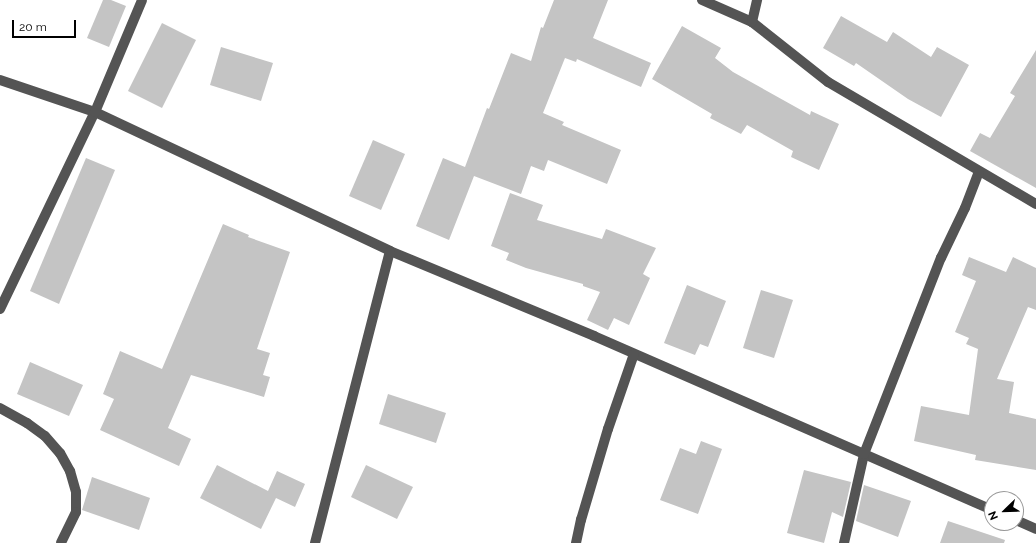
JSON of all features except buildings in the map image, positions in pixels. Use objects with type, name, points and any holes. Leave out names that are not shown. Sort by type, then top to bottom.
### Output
[{"type":"street","points":[[0,309],[95,112],[142,0]]},
{"type":"street","points":[[702,0],[752,22],[828,82],[979,172],[1036,204]]},
{"type":"street","points":[[752,22],[757,0]]},
{"type":"street","points":[[0,80],[95,112],[390,251],[634,354],[984,506]]},
{"type":"street","points":[[844,543],[864,454],[941,258],[965,208],[979,172]]},
{"type":"street","points":[[315,543],[390,251]]},
{"type":"street","points":[[576,543],[581,520],[608,429],[634,354]]},
{"type":"street","points":[[0,408],[27,423],[45,436],[60,453],[70,471],[76,492],[76,512],[61,543]]},
{"type":"street","points":[[1024,524],[1036,529]]}]
